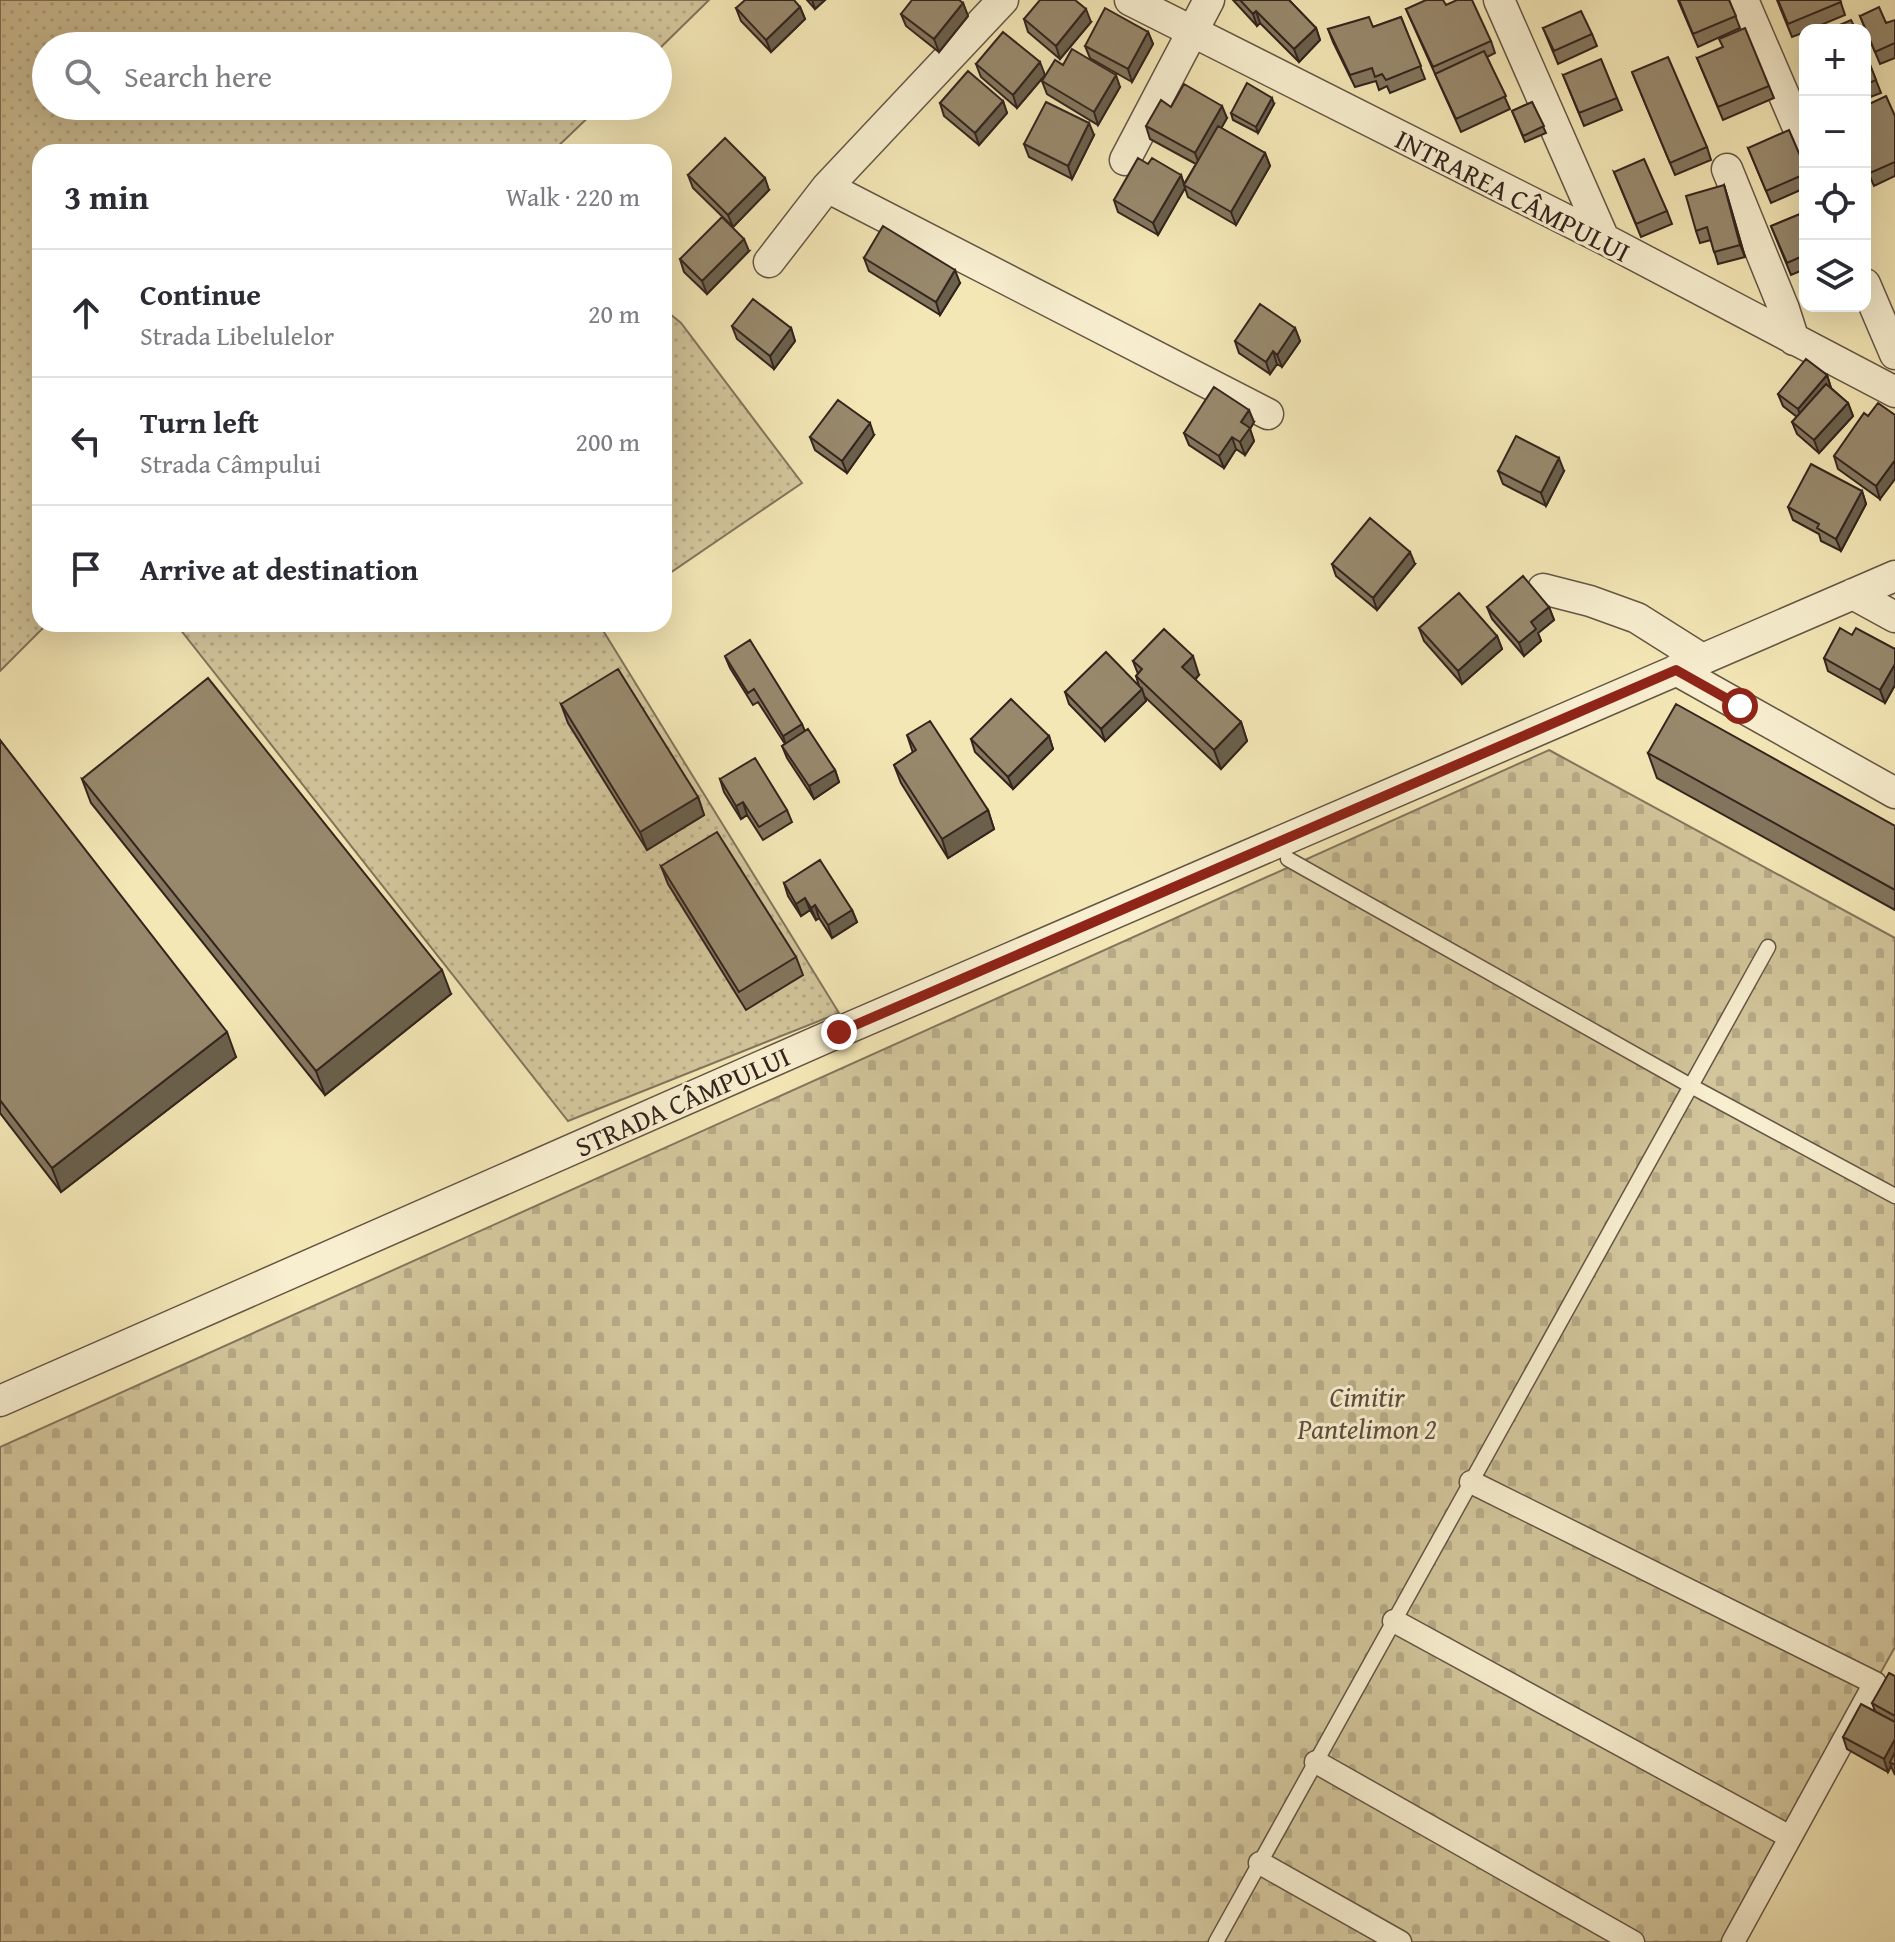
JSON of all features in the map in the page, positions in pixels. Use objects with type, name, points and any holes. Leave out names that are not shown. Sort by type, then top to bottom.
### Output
[{"type":"street","points":[[769,262],[827,187],[1003,0]]},
{"type":"street","name":"INTRAREA CÂMPULUI","points":[[1130,0],[1604,239],[1895,392]]},
{"type":"street","points":[[1125,160],[1209,0]]},
{"type":"street","points":[[1499,0],[1604,239]]},
{"type":"street","points":[[1743,0],[1799,130]]},
{"type":"street","points":[[1727,169],[1794,340]]},
{"type":"street","points":[[827,187],[1268,414]]},
{"type":"street","points":[[1871,298],[1895,354]]},
{"type":"street","name":"STRADA CÂMPULUI","points":[[0,1401],[839,1032],[1895,576]]},
{"type":"street","points":[[1543,589],[1637,618],[1689,664],[1895,793]]},
{"type":"street","points":[[1853,594],[1895,617]]},
{"type":"street","points":[[1471,1482],[1875,1683],[1733,1942]]},
{"type":"street","points":[[1394,1621],[1790,1837]]},
{"type":"street","points":[[1316,1762],[1633,1942]]},
{"type":"street","points":[[1260,1863],[1400,1942]]},
{"type":"lane","points":[[1288,859],[1691,1086],[1895,1196]]},
{"type":"lane","points":[[1216,1942],[1768,947]]},
{"type":"green space","points":[[0,0],[709,0],[672,36],[672,32],[32,32],[32,120],[585,120],[560,144],[32,144],[32,632],[39,632],[0,671]]},
{"type":"green space","points":[[672,316],[681,323],[802,483],[672,572]]},
{"type":"green space","points":[[182,632],[604,632],[839,1013],[568,1121]]},
{"type":"green space","name":"Cimitir Pantelimon 2","points":[[1549,750],[1895,938],[1895,1647],[1730,1942],[0,1942],[0,1447]]},
{"type":"building","points":[[745,0],[794,0],[800,7],[766,40],[736,8]]},
{"type":"building","points":[[912,0],[959,0],[963,3],[934,39],[901,14]]},
{"type":"building","points":[[1040,0],[1075,0],[1086,9],[1056,46],[1024,19]]},
{"type":"building","points":[[1240,0],[1289,0],[1316,28],[1294,49],[1256,11],[1253,14]]},
{"type":"building","points":[[1426,0],[1443,0],[1446,5],[1457,0],[1472,0],[1491,41],[1433,67],[1406,9]]},
{"type":"building","points":[[1679,0],[1729,0],[1736,16],[1693,34]]},
{"type":"building","points":[[1778,0],[1840,0],[1841,2],[1788,24]]},
{"type":"building","points":[[1879,7],[1886,23],[1895,20],[1895,43],[1875,52],[1871,42],[1871,24],[1863,24],[1860,16]]},
{"type":"building","points":[[1105,8],[1148,32],[1128,69],[1085,46]]},
{"type":"building","points":[[1581,11],[1592,34],[1554,51],[1543,28]]},
{"type":"building","points":[[1369,17],[1373,27],[1401,17],[1421,66],[1386,80],[1382,74],[1375,77],[1372,68],[1350,75],[1328,29]]},
{"type":"building","points":[[1745,28],[1769,86],[1718,107],[1697,58],[1723,47],[1719,39]]},
{"type":"building","points":[[1003,32],[1040,62],[1013,95],[976,64]]},
{"type":"building","points":[[1072,49],[1116,75],[1094,112],[1042,81],[1055,60],[1063,65]]},
{"type":"building","points":[[1484,51],[1506,96],[1456,119],[1435,74]]},
{"type":"building","points":[[1668,57],[1707,147],[1670,163],[1632,72]]},
{"type":"building","points":[[1601,59],[1617,98],[1579,113],[1563,75]]},
{"type":"building","points":[[968,71],[1003,101],[975,133],[940,103]]},
{"type":"building","points":[[1247,83],[1272,98],[1256,127],[1231,113]]},
{"type":"building","points":[[1184,84],[1222,106],[1195,153],[1146,126],[1161,100],[1171,107]]},
{"type":"building","points":[[1886,96],[1895,116],[1895,162],[1871,173],[1871,168],[1871,103]]},
{"type":"building","points":[[1046,102],[1089,123],[1068,166],[1024,144]]},
{"type":"building","points":[[1532,102],[1544,126],[1523,136],[1512,111]]},
{"type":"building","points":[[1218,126],[1265,153],[1231,212],[1184,185]]},
{"type":"building","points":[[1789,130],[1799,153],[1799,177],[1766,191],[1748,148]]},
{"type":"building","points":[[725,138],[765,178],[728,215],[688,175]]},
{"type":"building","points":[[1138,158],[1148,164],[1152,158],[1181,175],[1153,223],[1114,200]]},
{"type":"building","points":[[1644,159],[1667,211],[1636,224],[1614,172]]},
{"type":"building","points":[[1724,185],[1740,245],[1714,252],[1707,227],[1696,231],[1686,196]]},
{"type":"building","points":[[1799,214],[1799,258],[1787,263],[1771,226]]},
{"type":"building","points":[[722,217],[744,239],[702,281],[680,259]]},
{"type":"building","points":[[883,226],[955,270],[936,302],[864,258]]},
{"type":"building","points":[[753,299],[791,328],[770,356],[732,326]]},
{"type":"building","points":[[1260,304],[1295,328],[1277,355],[1273,351],[1266,362],[1235,341]]},
{"type":"building","points":[[1806,359],[1827,375],[1798,409],[1778,394]]},
{"type":"building","points":[[1826,384],[1848,403],[1814,440],[1792,422]]},
{"type":"building","points":[[1214,387],[1249,410],[1241,422],[1250,428],[1240,442],[1232,437],[1219,456],[1184,433]]},
{"type":"building","points":[[838,400],[870,423],[842,461],[810,437]]},
{"type":"building","points":[[1878,403],[1895,415],[1895,460],[1876,486],[1834,456],[1864,413],[1868,416]]},
{"type":"building","points":[[1516,436],[1559,458],[1541,493],[1498,471]]},
{"type":"building","points":[[1811,464],[1862,491],[1836,539],[1817,528],[1819,524],[1788,507]]},
{"type":"building","points":[[1370,518],[1410,552],[1373,598],[1332,564]]},
{"type":"building","points":[[1523,576],[1549,607],[1531,622],[1536,629],[1519,643],[1487,607]]},
{"type":"building","points":[[1459,593],[1497,636],[1458,671],[1419,628]]},
{"type":"building","points":[[1840,628],[1852,635],[1856,628],[1895,649],[1895,664],[1880,690],[1824,658]]},
{"type":"building","points":[[1164,629],[1193,656],[1182,667],[1241,722],[1214,750],[1136,676],[1142,669],[1133,661]]},
{"type":"building","points":[[750,640],[802,724],[783,736],[754,689],[748,693],[725,656]]},
{"type":"building","points":[[1106,652],[1142,689],[1101,729],[1065,692]]},
{"type":"building","points":[[618,669],[698,797],[640,832],[561,704]]},
{"type":"building","points":[[208,678],[442,970],[316,1071],[82,779]]},
{"type":"building","points":[[1011,699],[1049,736],[1008,777],[971,739]]},
{"type":"building","points":[[1676,704],[1895,826],[1895,890],[1648,753]]},
{"type":"building","points":[[930,721],[988,810],[942,839],[894,765],[916,750],[907,735]]},
{"type":"building","points":[[808,729],[835,770],[809,786],[782,746]]},
{"type":"building","points":[[0,740],[227,1032],[52,1168],[0,1100]]},
{"type":"building","points":[[755,758],[787,810],[759,827],[743,802],[736,806],[720,779]]},
{"type":"building","points":[[717,832],[796,957],[739,992],[661,866]]},
{"type":"building","points":[[820,860],[852,910],[828,925],[815,905],[811,908],[805,898],[796,904],[784,883]]},
{"type":"building","points":[[1889,1673],[1895,1676],[1895,1716],[1872,1703]]},
{"type":"building","points":[[1861,1704],[1895,1722],[1895,1739],[1884,1759],[1843,1737]]},
{"type":"route","points":[[839,1032],[1676,670],[1740,706]]}]
